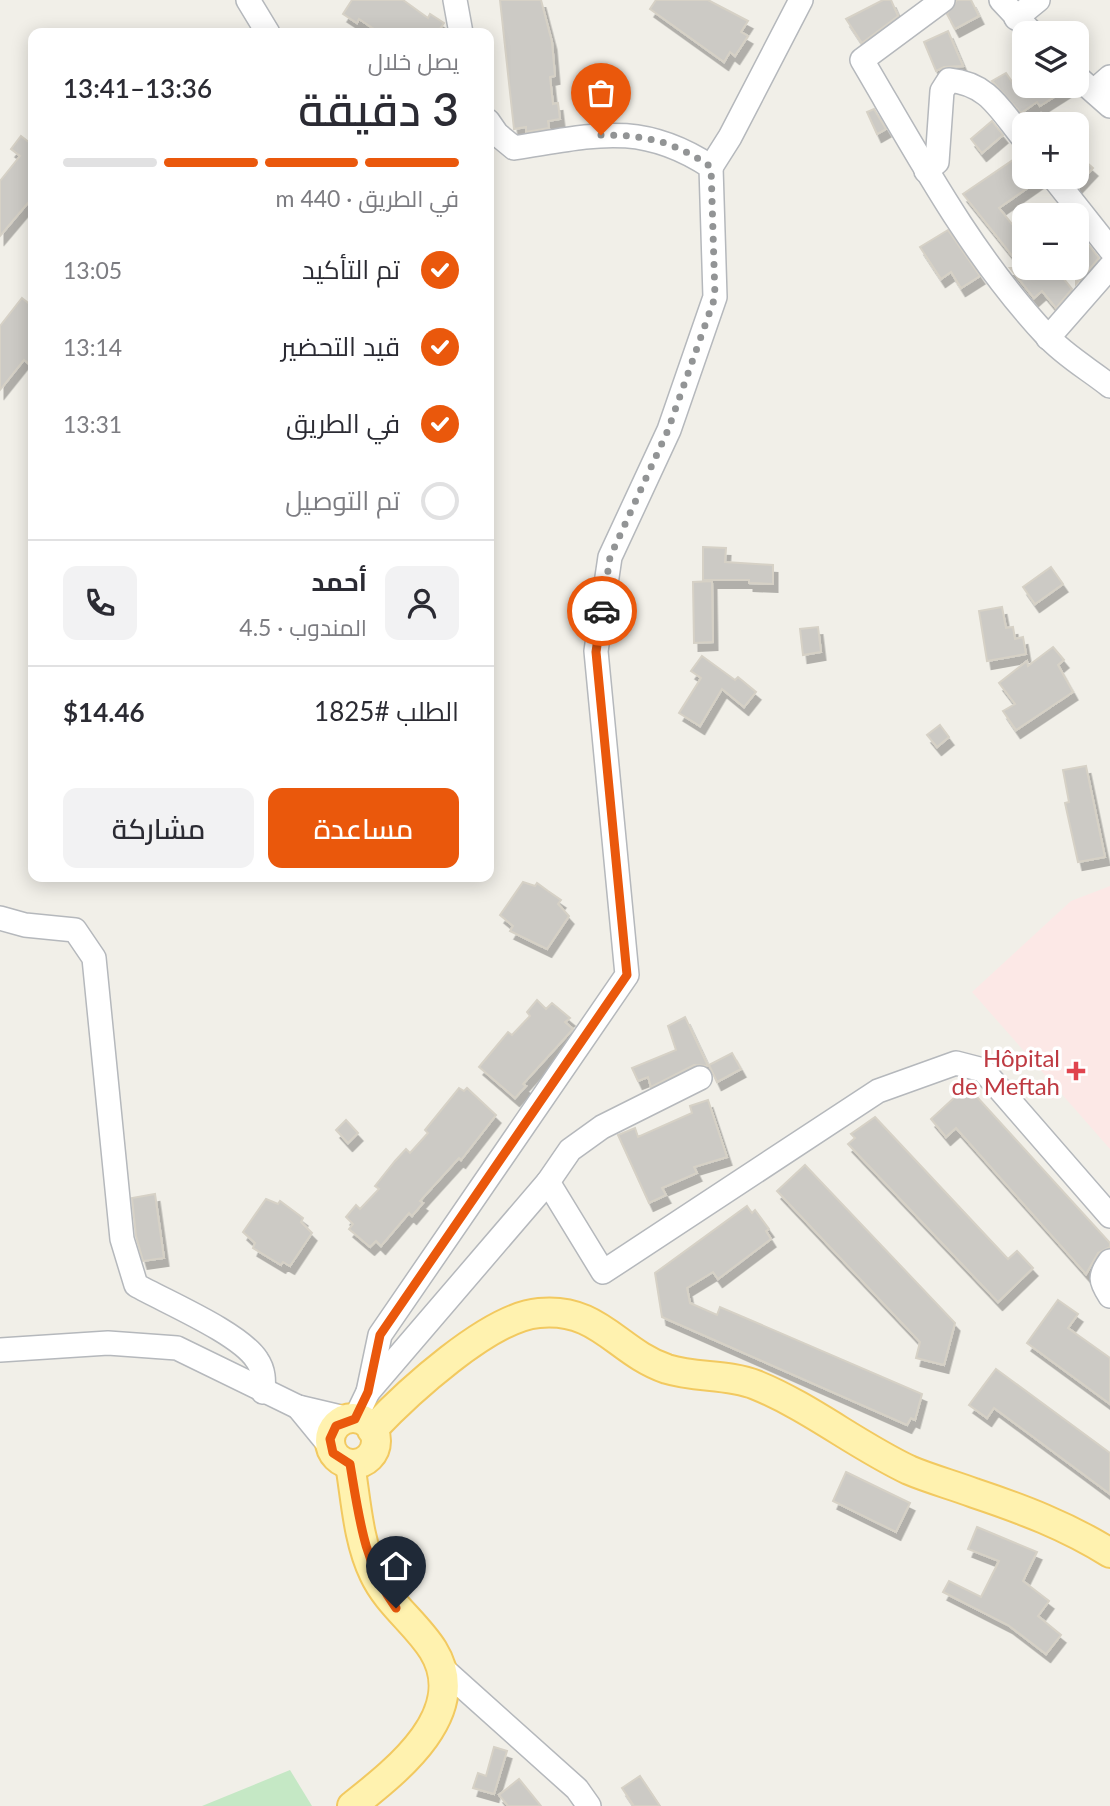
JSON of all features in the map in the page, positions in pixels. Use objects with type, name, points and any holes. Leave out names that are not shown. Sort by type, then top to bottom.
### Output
[{"type":"main road","points":[[352,1806],[418,1748],[429,1733],[443,1688],[442,1667],[432,1649],[396,1608],[374,1574],[340,1455],[336,1426],[359,1423],[391,1409],[465,1349],[513,1320],[535,1313],[560,1311],[581,1315],[642,1357],[666,1369],[754,1384],[910,1470],[1033,1513],[1081,1535],[1110,1553]]},
{"type":"main road","points":[[340,1455],[364,1461],[373,1451],[359,1423]]},
{"type":"street","points":[[248,0],[265,28]]},
{"type":"street","points":[[455,0],[460,28]]},
{"type":"street","points":[[0,1350],[108,1343],[177,1348],[298,1407],[359,1423],[380,1335],[627,975],[596,652],[610,557],[668,430],[715,297],[711,167],[801,0]]},
{"type":"street","points":[[943,0],[862,60],[944,202],[1048,338],[1110,386]]},
{"type":"street","points":[[1016,17],[1038,0]]},
{"type":"street","points":[[926,171],[937,162],[942,90],[948,80],[970,83],[993,100],[1012,124]]},
{"type":"street","points":[[1089,83],[1105,91]]},
{"type":"street","points":[[494,130],[514,148],[601,135],[642,135],[684,149],[711,167]]},
{"type":"street","points":[[1062,189],[1110,249]]},
{"type":"street","points":[[1048,338],[1110,267]]},
{"type":"street","points":[[0,918],[25,925],[75,930],[94,958],[122,1239],[136,1285],[221,1331],[252,1353],[263,1373],[263,1392]]},
{"type":"street","points":[[548,1182],[603,1272],[878,1091],[956,1063],[982,1070],[1110,1216]]},
{"type":"street","points":[[368,1392],[548,1182],[570,1150],[602,1127],[700,1078]]},
{"type":"street","points":[[1110,1261],[1101,1274],[1101,1282],[1110,1296]]},
{"type":"street","points":[[298,1407],[340,1455]]},
{"type":"street","points":[[442,1667],[577,1789],[589,1806]]},
{"type":"shaded area","name":"Hôpital de Meftah","points":[[1110,886],[1110,1149],[972,992],[1071,901]]},
{"type":"green space","points":[[290,1770],[312,1806],[202,1806]]},
{"type":"building","points":[[352,0],[403,0],[428,18],[430,14],[444,23],[440,28],[372,28],[359,19],[357,23],[343,14]]},
{"type":"building","points":[[500,0],[541,0],[552,42],[555,76],[550,77],[553,104],[558,103],[560,119],[548,121],[549,128],[526,132],[526,127],[514,129]]},
{"type":"building","points":[[656,0],[708,0],[748,21],[741,32],[748,36],[735,56],[730,52],[724,62],[650,9]]},
{"type":"building","points":[[883,0],[891,0],[898,16],[862,43],[846,19]]},
{"type":"building","points":[[957,0],[971,0],[979,16],[955,29],[947,14]]},
{"type":"building","points":[[948,31],[963,66],[944,67],[936,71],[924,42]]},
{"type":"building","points":[[1006,73],[1012,82],[1012,98],[1052,98],[1040,106],[1037,102],[1020,112],[992,81]]},
{"type":"building","points":[[874,109],[886,129],[877,134],[867,112]]},
{"type":"building","points":[[992,121],[1003,135],[982,153],[971,139]]},
{"type":"building","points":[[21,136],[28,141],[28,203],[0,236],[0,181],[20,156],[11,149]]},
{"type":"building","points":[[1012,161],[1012,189],[1026,189],[999,208],[1012,224],[1012,255],[963,194]]},
{"type":"building","points":[[948,230],[980,276],[961,288],[951,272],[941,279],[920,247]]},
{"type":"building","points":[[1089,245],[1099,258],[1089,269]]},
{"type":"building","points":[[1020,280],[1065,280],[1072,289],[1056,308],[1042,291],[1034,298]]},
{"type":"building","points":[[22,298],[28,303],[28,363],[24,360],[0,390],[0,326]]},
{"type":"building","points":[[703,547],[726,548],[725,562],[773,565],[773,584],[749,583],[749,580],[703,580]]},
{"type":"building","points":[[1051,567],[1063,584],[1035,604],[1023,587]]},
{"type":"building","points":[[712,581],[713,642],[694,643],[693,582]]},
{"type":"building","points":[[1002,607],[1006,628],[1013,627],[1015,639],[1023,637],[1026,654],[987,661],[979,611]]},
{"type":"building","points":[[818,627],[821,652],[803,655],[800,629]]},
{"type":"building","points":[[1053,647],[1064,660],[1058,665],[1073,692],[1016,730],[1003,711],[1015,704],[999,683],[1027,661],[1028,666]]},
{"type":"building","points":[[702,656],[735,680],[738,677],[756,692],[744,707],[722,689],[700,726],[679,713],[701,678],[691,671]]},
{"type":"building","points":[[940,725],[949,737],[937,747],[927,735]]},
{"type":"building","points":[[1086,766],[1105,857],[1078,862],[1065,803],[1069,802],[1063,770]]},
{"type":"building","points":[[523,882],[535,886],[537,883],[561,900],[558,904],[569,916],[547,949],[510,931],[513,926],[500,915]]},
{"type":"building","points":[[537,1000],[546,1009],[552,1003],[570,1018],[565,1022],[573,1029],[523,1084],[526,1086],[515,1098],[479,1067],[508,1032],[512,1035],[530,1016],[527,1012]]},
{"type":"building","points":[[685,1017],[708,1066],[694,1065],[651,1087],[648,1077],[638,1081],[632,1068],[676,1050],[668,1026]]},
{"type":"building","points":[[732,1053],[741,1069],[717,1082],[709,1065]]},
{"type":"building","points":[[967,1086],[1110,1243],[1110,1247],[1098,1253],[1086,1274],[956,1128],[946,1137],[931,1119]]},
{"type":"building","points":[[459,1088],[464,1091],[467,1088],[496,1115],[461,1160],[459,1158],[420,1201],[423,1203],[412,1216],[409,1213],[381,1246],[376,1241],[370,1247],[349,1229],[353,1224],[346,1217],[356,1205],[360,1209],[379,1189],[375,1186],[406,1149],[410,1153],[428,1133],[425,1130]]},
{"type":"building","points":[[708,1100],[727,1157],[694,1167],[697,1173],[662,1188],[666,1195],[649,1203],[618,1135],[635,1128],[638,1137],[692,1113],[690,1106]]},
{"type":"building","points":[[875,1117],[1008,1259],[1017,1251],[1033,1268],[998,1302],[848,1144],[855,1138],[851,1134]]},
{"type":"building","points":[[346,1120],[358,1133],[348,1143],[336,1130]]},
{"type":"building","points":[[805,1165],[955,1323],[944,1365],[916,1358],[920,1342],[777,1191]]},
{"type":"building","points":[[155,1194],[164,1258],[143,1261],[136,1236],[132,1198]]},
{"type":"building","points":[[266,1199],[278,1204],[280,1201],[291,1209],[303,1218],[301,1222],[312,1233],[290,1266],[283,1262],[281,1265],[253,1248],[255,1243],[243,1232]]},
{"type":"building","points":[[747,1206],[752,1213],[755,1210],[769,1229],[766,1231],[771,1239],[718,1279],[713,1272],[687,1288],[690,1303],[717,1315],[720,1307],[922,1394],[915,1420],[911,1418],[907,1425],[662,1317],[655,1273]]},
{"type":"building","points":[[1058,1300],[1078,1314],[1068,1328],[1110,1358],[1110,1404],[1027,1343]]},
{"type":"building","points":[[996,1369],[1110,1453],[1110,1494],[994,1408],[987,1418],[969,1405]]},
{"type":"building","points":[[846,1472],[910,1503],[896,1532],[833,1501]]},
{"type":"building","points":[[977,1527],[1037,1552],[1023,1581],[1049,1601],[1038,1616],[1061,1635],[1046,1654],[1008,1625],[943,1592],[949,1581],[981,1597],[999,1561],[968,1549]]},
{"type":"building","points":[[494,1747],[507,1751],[494,1794],[473,1788],[478,1773],[486,1776]]},
{"type":"building","points":[[640,1776],[660,1806],[634,1806],[622,1788]]},
{"type":"building","points":[[519,1779],[541,1806],[508,1806],[499,1795]]},
{"type":"way so far","points":[[601,135],[642,135],[684,149],[711,167],[715,297],[668,430],[610,557],[602,611]]},
{"type":"place","name":"Hôpital de Meftah","points":[[1076,1071]]},
{"type":"route","points":[[396,1608],[374,1574],[368,1557],[350,1464],[343,1462],[333,1453],[330,1439],[336,1426],[342,1421],[355,1419],[368,1392],[380,1335],[627,975],[596,652],[602,611]]}]
